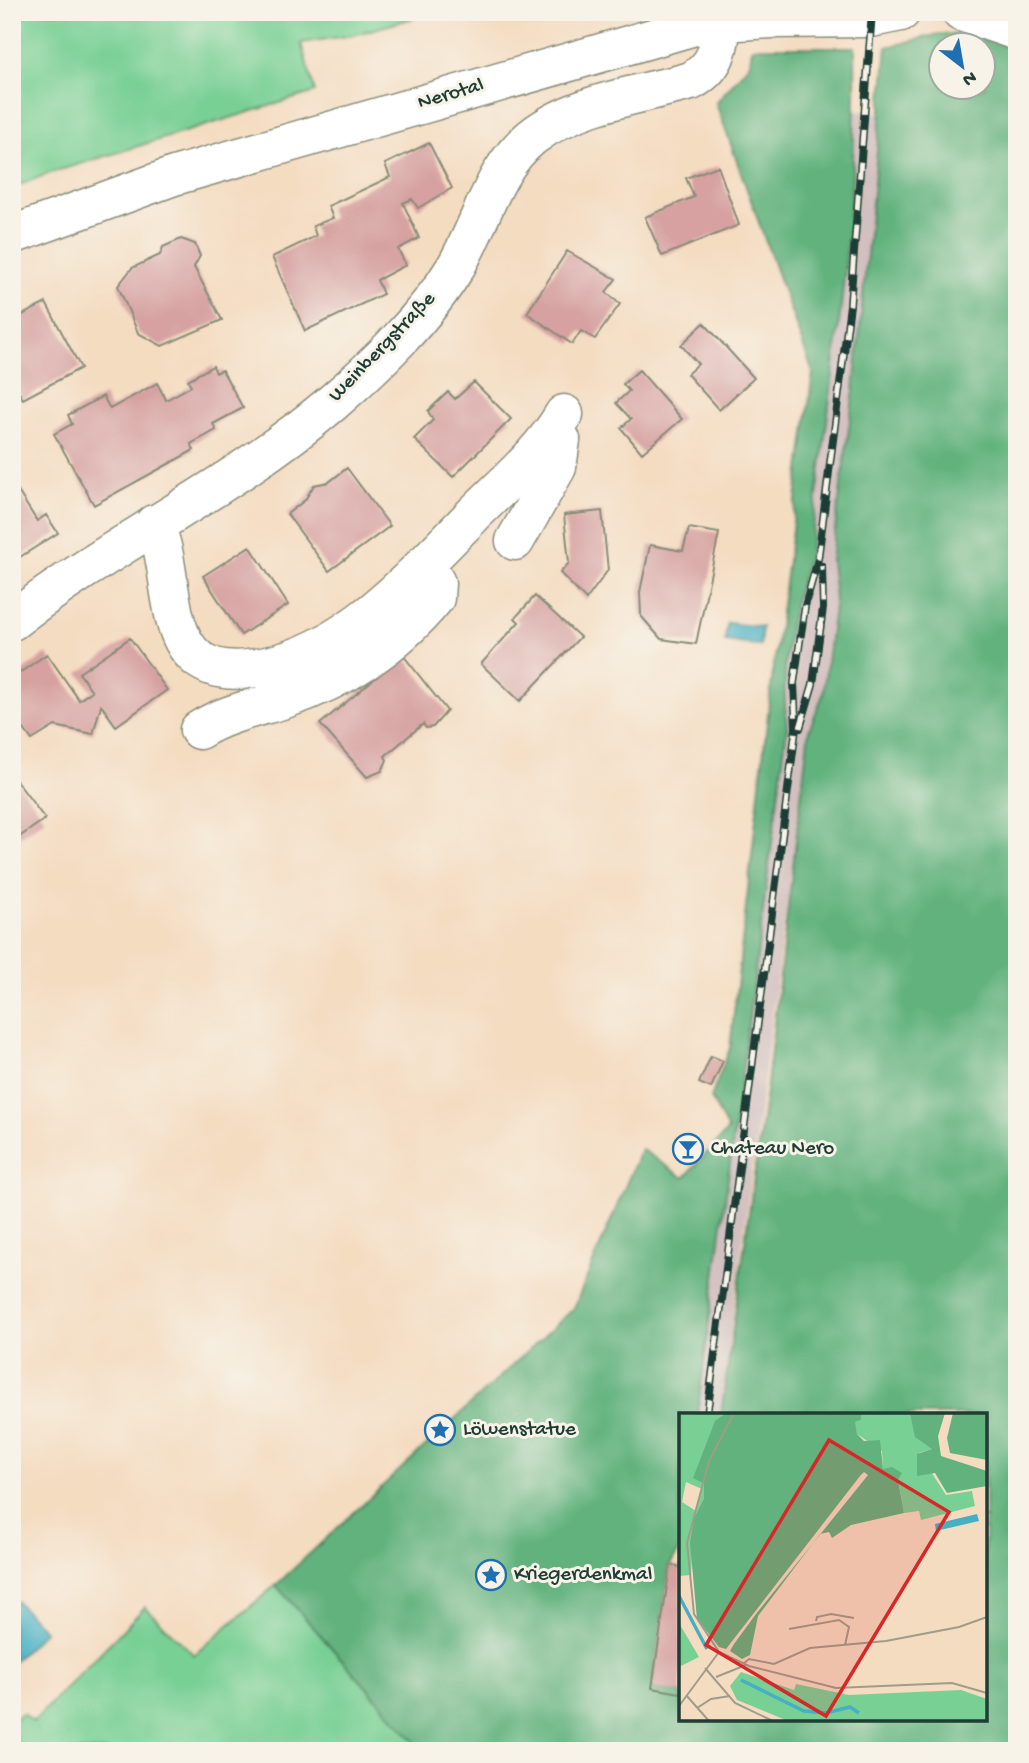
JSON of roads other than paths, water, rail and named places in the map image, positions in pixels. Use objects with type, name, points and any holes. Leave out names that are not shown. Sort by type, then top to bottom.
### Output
[{"type":"street","name":"Nerotal","points":[[12,234],[174,176],[713,19],[871,18],[901,12]]},
{"type":"street","points":[[961,12],[1017,32]]},
{"type":"street","name":"Weinbergstraße","points":[[12,621],[96,560],[293,434],[361,377],[403,333],[454,270],[505,166],[533,136],[570,115],[691,81],[704,74],[716,56],[713,19]]},
{"type":"street","points":[[154,524],[165,550],[173,608],[179,630],[195,657],[211,667],[236,671],[262,668],[307,654],[335,639],[369,613],[424,564],[559,423],[561,440],[558,467],[515,541]]},
{"type":"street","points":[[199,730],[232,714],[310,691],[359,667],[435,598],[436,583],[424,564]]},
{"type":"water","points":[[727,623],[762,627],[760,646],[725,641]]},
{"type":"water","points":[[12,1597],[45,1631],[12,1663]]},
{"type":"waterway","points":[[12,19],[25,12]]},
{"type":"railway","points":[[707,1413],[796,728],[794,683],[805,606],[818,559],[850,305],[872,12]]},
{"type":"railway","points":[[800,728],[813,684],[823,608],[822,566]]},
{"type":"place","name":"Chateau Nero","points":[[688,1149]]},
{"type":"place","name":"Löwenstatue","points":[[440,1430]]},
{"type":"place","name":"Kriegerdenkmal","points":[[491,1575]]}]
